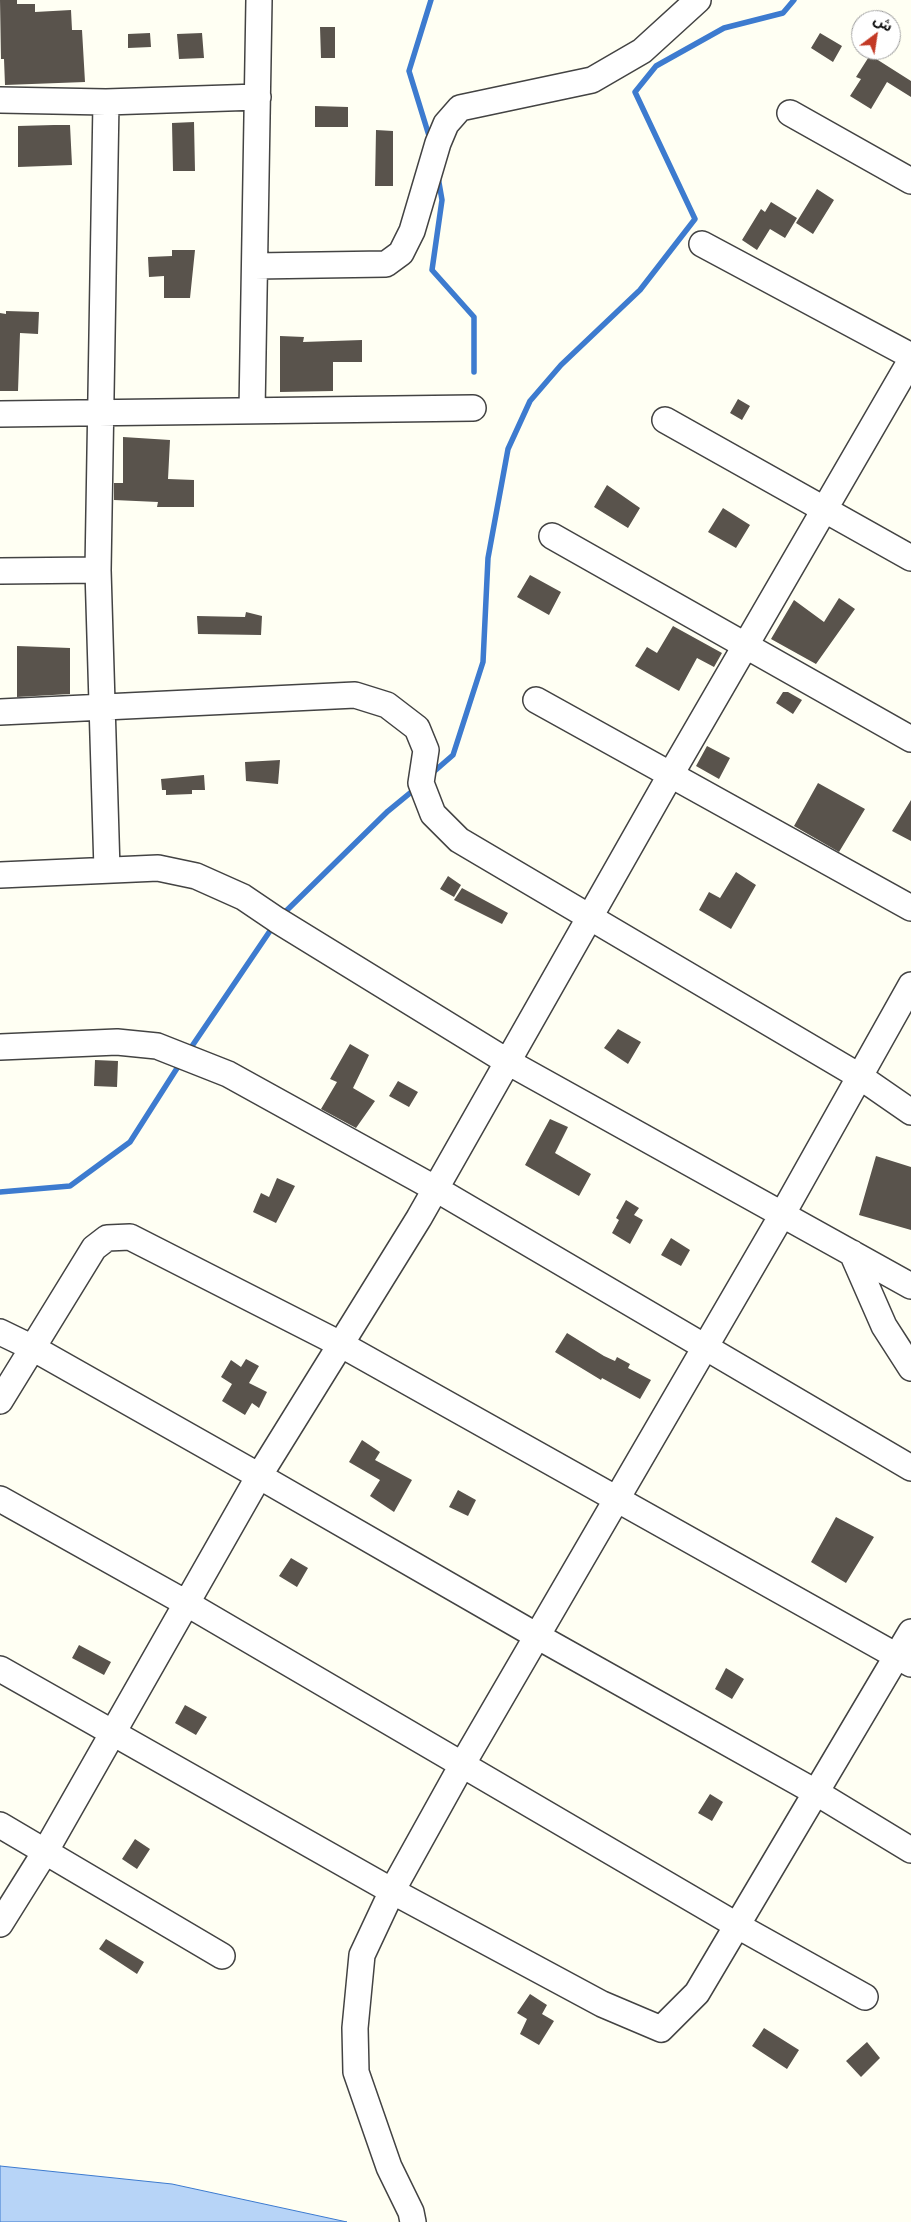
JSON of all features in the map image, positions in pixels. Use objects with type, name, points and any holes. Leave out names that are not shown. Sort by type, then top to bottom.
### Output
[{"type":"street","points":[[252,410],[260,0]]},
{"type":"street","points":[[255,266],[386,264],[401,253],[412,231],[438,143],[446,124],[460,108],[592,80],[642,51],[698,0]]},
{"type":"street","points":[[0,100],[106,102],[258,97]]},
{"type":"street","points":[[106,102],[99,412],[98,570],[107,870]]},
{"type":"street","points":[[790,113],[911,181]]},
{"type":"street","points":[[702,244],[911,356]]},
{"type":"street","points":[[0,1924],[45,1852],[259,1476],[342,1345],[436,1189],[671,774],[911,360]]},
{"type":"street","points":[[0,414],[473,408]]},
{"type":"street","points":[[665,420],[911,558]]},
{"type":"street","points":[[552,536],[911,739]]},
{"type":"street","points":[[0,571],[98,570]]},
{"type":"street","points":[[0,712],[355,695],[387,705],[417,728],[426,750],[421,783],[433,814],[459,840],[859,1076],[911,1112]]},
{"type":"street","points":[[536,700],[911,908]]},
{"type":"street","points":[[0,875],[158,868],[196,876],[243,897],[277,920],[508,1062],[911,1286]]},
{"type":"street","points":[[413,2222],[411,2212],[389,2167],[356,2072],[355,2028],[362,1955],[392,1891],[462,1765],[782,1215],[911,984]]},
{"type":"street","points":[[0,1047],[117,1042],[157,1046],[228,1074],[436,1189],[911,1468]]},
{"type":"street","points":[[0,1401],[31,1347],[94,1248],[107,1238],[130,1237],[342,1345],[619,1498],[904,1660]]},
{"type":"street","points":[[852,1254],[884,1326],[911,1368]]},
{"type":"street","points":[[0,1332],[31,1347],[537,1636],[817,1793],[911,1850]]},
{"type":"street","points":[[0,1499],[186,1603],[738,1926],[865,1997]]},
{"type":"street","points":[[0,1670],[392,1891],[602,2004],[661,2029],[697,1993],[817,1793],[904,1660],[911,1632]]},
{"type":"street","points":[[0,1825],[222,1956]]},
{"type":"water","points":[[0,2166],[172,2184],[347,2222],[0,2222]]},
{"type":"building","points":[[0,0],[17,0],[17,4],[35,4],[35,12],[71,10],[72,30],[82,30],[85,82],[5,85],[4,59],[1,59]]},
{"type":"building","points":[[320,27],[335,27],[335,58],[321,58]]},
{"type":"building","points":[[150,33],[151,47],[128,48],[128,34]]},
{"type":"building","points":[[202,33],[204,58],[179,59],[177,34]]},
{"type":"building","points":[[820,33],[842,46],[833,62],[811,48]]},
{"type":"building","points":[[867,60],[878,60],[911,81],[911,97],[887,82],[871,109],[850,96],[861,79],[856,77]]},
{"type":"building","points":[[315,106],[348,107],[348,127],[315,127]]},
{"type":"building","points":[[194,122],[195,171],[173,171],[172,123]]},
{"type":"building","points":[[70,125],[72,165],[18,167],[18,126]]},
{"type":"building","points":[[376,130],[393,131],[393,186],[375,186]]},
{"type":"building","points":[[817,189],[834,200],[813,234],[796,223]]},
{"type":"building","points":[[771,202],[797,218],[785,238],[770,229],[757,250],[742,240],[761,209],[765,212]]},
{"type":"building","points":[[172,250],[195,250],[190,298],[164,298],[164,276],[149,277],[148,257],[172,256]]},
{"type":"building","points":[[6,311],[39,312],[38,334],[20,333],[18,391],[0,391],[0,313],[6,314]]},
{"type":"building","points":[[280,336],[304,337],[303,342],[362,340],[362,362],[333,362],[333,391],[280,392]]},
{"type":"building","points":[[738,399],[750,406],[742,420],[730,413]]},
{"type":"building","points":[[123,437],[170,440],[168,479],[194,480],[194,507],[157,507],[158,502],[114,500],[114,483],[123,483]]},
{"type":"building","points":[[607,485],[640,508],[628,528],[594,507]]},
{"type":"building","points":[[723,508],[750,525],[736,548],[708,532]]},
{"type":"building","points":[[530,575],[561,592],[549,615],[517,597]]},
{"type":"building","points":[[839,598],[855,609],[816,664],[771,639],[794,600],[824,622]]},
{"type":"building","points":[[246,612],[262,616],[261,635],[198,634],[197,616],[245,617]]},
{"type":"building","points":[[673,626],[722,653],[714,667],[697,658],[679,691],[635,666],[647,647],[657,653]]},
{"type":"building","points":[[17,646],[70,648],[70,694],[17,697]]},
{"type":"building","points":[[783,692],[788,692],[802,700],[793,714],[776,703]]},
{"type":"building","points":[[707,746],[730,758],[719,779],[696,766]]},
{"type":"building","points":[[280,760],[278,784],[246,781],[245,762]]},
{"type":"building","points":[[204,775],[205,790],[192,790],[192,794],[166,795],[166,790],[162,790],[161,779]]},
{"type":"building","points":[[818,783],[865,809],[839,852],[794,826]]},
{"type":"building","points":[[911,800],[911,841],[892,831]]},
{"type":"building","points":[[736,872],[756,885],[731,929],[699,910],[709,892],[720,898]]},
{"type":"building","points":[[448,876],[461,885],[454,897],[440,889]]},
{"type":"building","points":[[462,888],[508,913],[502,924],[454,900]]},
{"type":"building","points":[[618,1029],[641,1042],[628,1064],[604,1048]]},
{"type":"building","points":[[350,1044],[369,1055],[353,1088],[375,1101],[356,1128],[321,1109],[337,1082],[330,1079]]},
{"type":"building","points":[[95,1060],[118,1061],[117,1087],[94,1086]]},
{"type":"building","points":[[398,1081],[418,1092],[409,1107],[389,1096]]},
{"type":"building","points":[[550,1119],[568,1127],[555,1153],[591,1174],[579,1196],[525,1165]]},
{"type":"building","points":[[876,1156],[911,1167],[911,1230],[859,1215]]},
{"type":"building","points":[[277,1178],[295,1186],[276,1223],[253,1212],[261,1193],[269,1197]]},
{"type":"building","points":[[626,1200],[639,1208],[634,1215],[643,1220],[630,1244],[612,1233],[619,1220],[616,1218]]},
{"type":"building","points":[[671,1238],[690,1250],[681,1266],[661,1255]]},
{"type":"building","points":[[567,1333],[604,1356],[615,1361],[617,1357],[630,1364],[628,1368],[651,1380],[640,1399],[602,1378],[601,1380],[555,1352]]},
{"type":"building","points":[[246,1359],[259,1366],[249,1383],[267,1392],[259,1408],[252,1403],[245,1415],[222,1401],[232,1384],[221,1377],[231,1360],[241,1367]]},
{"type":"building","points":[[362,1440],[380,1452],[375,1460],[412,1480],[394,1512],[370,1496],[380,1480],[349,1462]]},
{"type":"building","points":[[458,1490],[476,1500],[468,1516],[449,1507]]},
{"type":"building","points":[[836,1517],[874,1537],[846,1583],[811,1562]]},
{"type":"building","points":[[291,1558],[308,1568],[297,1587],[279,1576]]},
{"type":"building","points":[[79,1645],[111,1662],[104,1675],[72,1658]]},
{"type":"building","points":[[726,1668],[744,1679],[732,1699],[715,1689]]},
{"type":"building","points":[[185,1705],[207,1717],[196,1735],[175,1723]]},
{"type":"building","points":[[710,1794],[723,1802],[712,1821],[698,1813]]},
{"type":"building","points":[[135,1839],[150,1849],[137,1869],[122,1859]]},
{"type":"building","points":[[106,1939],[144,1962],[137,1974],[99,1949]]},
{"type":"building","points":[[530,1994],[547,2005],[542,2014],[554,2021],[539,2045],[520,2034],[527,2019],[517,2013]]},
{"type":"building","points":[[764,2028],[799,2050],[787,2069],[752,2046]]},
{"type":"building","points":[[867,2042],[880,2058],[861,2077],[846,2061]]},
{"type":"waterway","points":[[430,139],[409,71],[431,0]]},
{"type":"waterway","points":[[430,775],[453,755],[483,662],[488,558],[508,449],[530,401],[561,365],[640,290],[695,219],[635,92],[656,66],[724,28],[783,13],[794,0]]},
{"type":"waterway","points":[[438,177],[442,200],[432,270],[474,317],[474,372]]},
{"type":"waterway","points":[[281,916],[388,811],[416,788]]},
{"type":"waterway","points":[[188,1052],[274,925]]},
{"type":"waterway","points":[[0,1192],[70,1186],[130,1142],[181,1062]]}]
